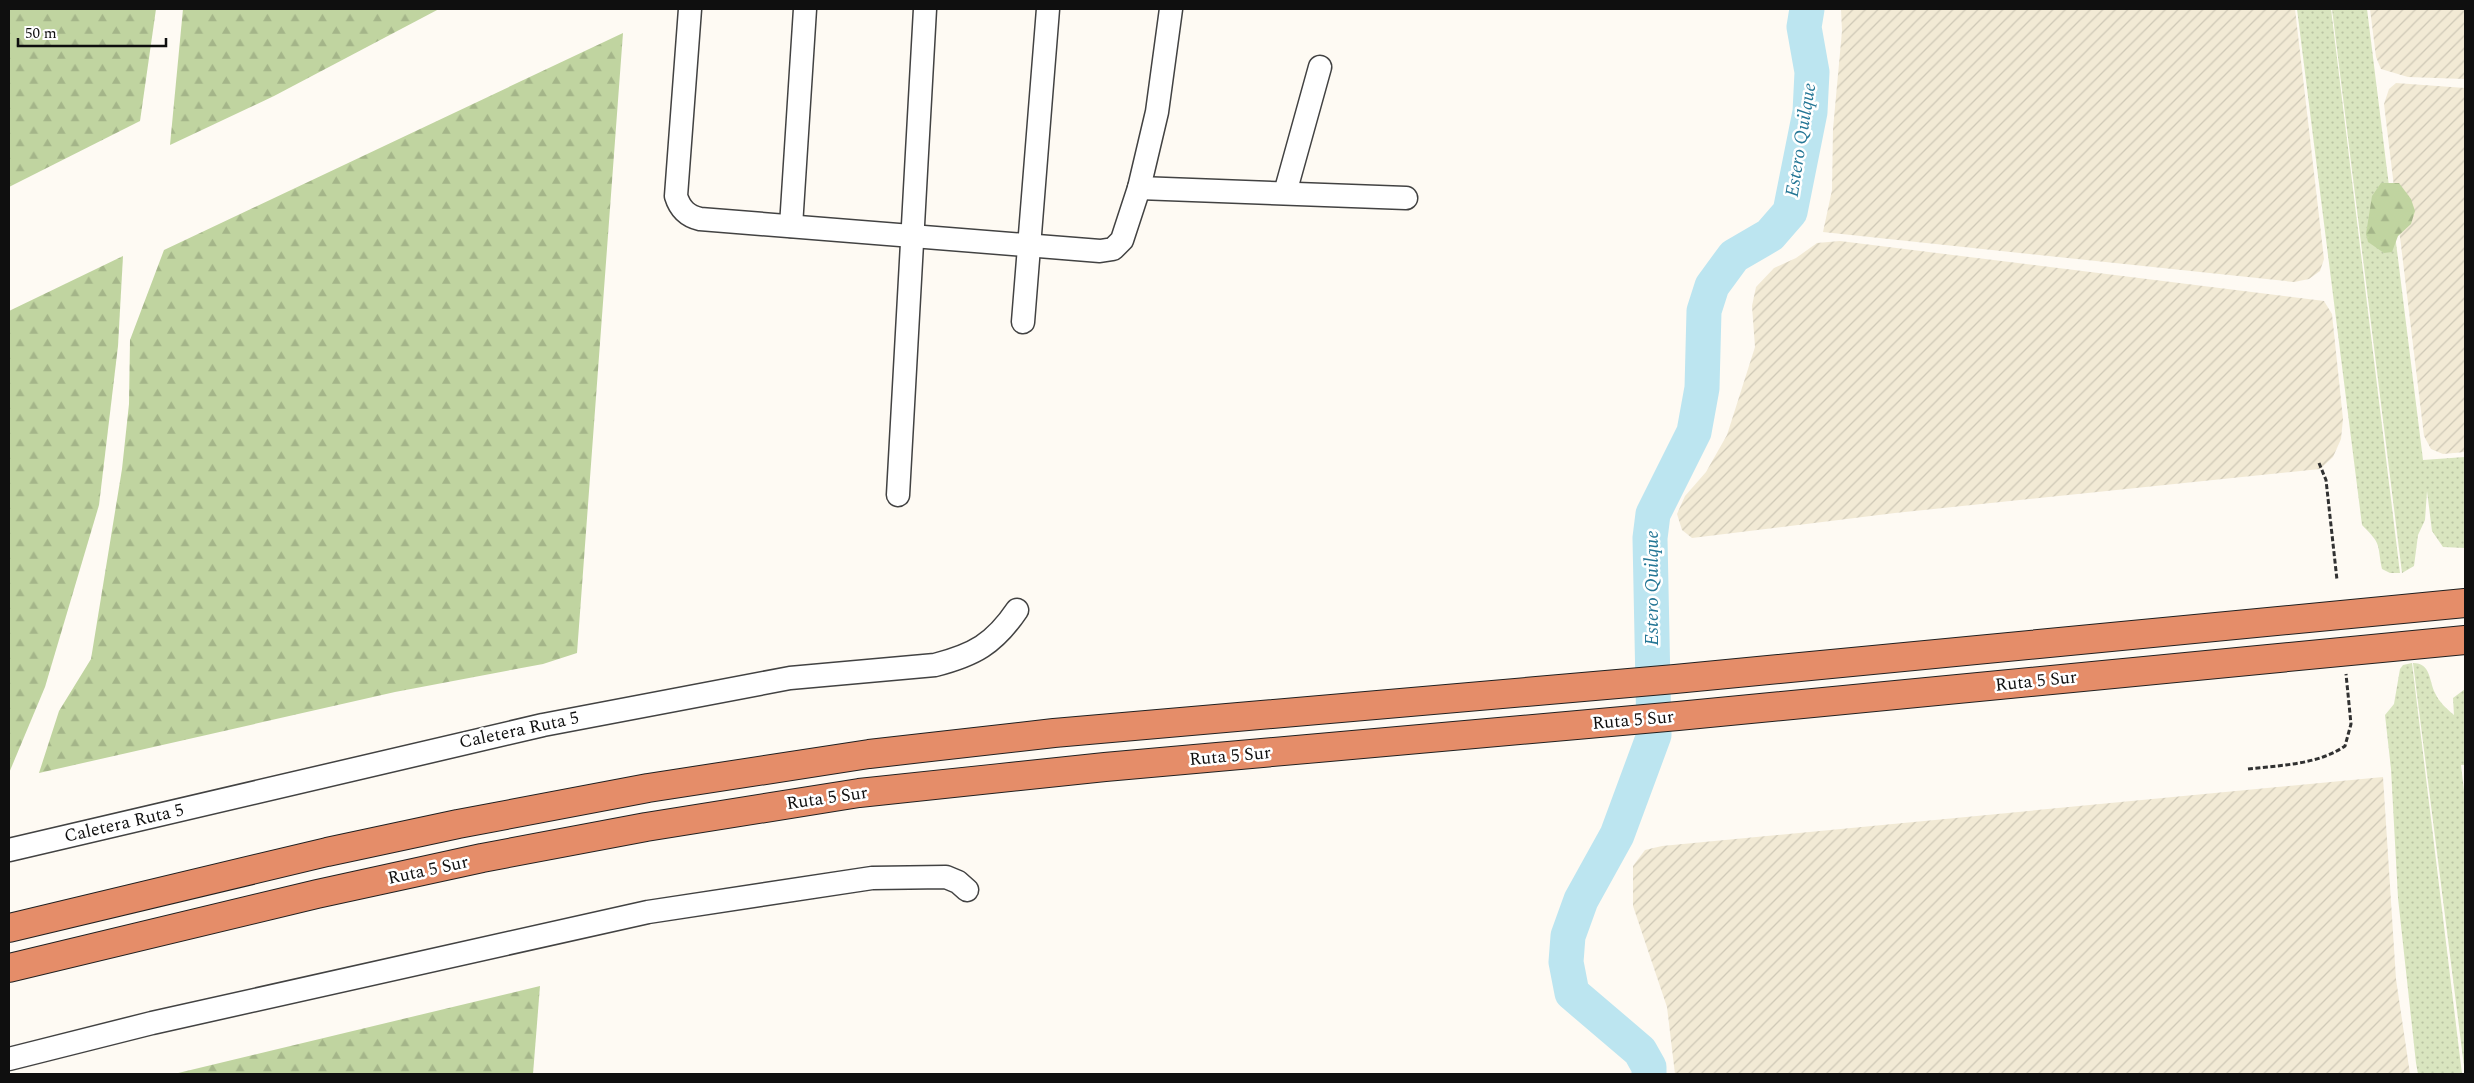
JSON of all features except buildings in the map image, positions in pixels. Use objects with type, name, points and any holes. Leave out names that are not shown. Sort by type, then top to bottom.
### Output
[{"type":"highway","name":"Ruta 5 Sur","points":[[9,928],[318,854],[448,826],[621,793],[805,763],[1054,733],[1675,679],[2465,603]]},
{"type":"highway","name":"Ruta 5 Sur","points":[[9,968],[400,876],[573,840],[760,808],[956,781],[1678,716],[2465,640]]},
{"type":"street","points":[[690,9],[676,189],[678,203],[687,214],[700,219],[1029,247],[1100,251],[1112,249],[1122,240],[1139,188],[1157,112],[1171,9]]},
{"type":"street","points":[[792,226],[806,9]]},
{"type":"street","points":[[898,495],[914,236],[925,9]]},
{"type":"street","points":[[1024,322],[1048,9]]},
{"type":"street","points":[[1285,193],[1320,68]]},
{"type":"street","points":[[1139,188],[1406,198]]},
{"type":"street","name":"Caletera Ruta 5","points":[[9,850],[542,725],[790,678],[934,665],[974,653],[994,639],[1017,610]]},
{"type":"street","points":[[9,1059],[152,1023],[648,912],[872,878],[946,877],[958,882],[967,890]]},
{"type":"path","points":[[2319,463],[2326,480],[2337,580]]},
{"type":"path","points":[[2248,769],[2314,761],[2332,754],[2345,746],[2351,724],[2346,671]]},
{"type":"shaded area","points":[[1841,9],[2295,9],[2324,259],[2320,271],[2309,279],[2294,282],[1823,232],[1832,190],[1833,129],[1842,31]]},
{"type":"shaded area","points":[[2370,9],[2465,9],[2465,79],[2408,77],[2381,69],[2376,57]]},
{"type":"shaded area","points":[[2396,83],[2465,88],[2465,452],[2443,454],[2431,449],[2424,436],[2384,104],[2389,89]]},
{"type":"shaded area","points":[[1840,241],[2324,301],[2332,314],[2343,419],[2341,439],[2333,457],[2320,469],[1895,513],[1692,538],[1682,530],[1677,514],[1685,496],[1706,472],[1727,435],[1755,347],[1752,306],[1756,287],[1774,268],[1796,258],[1817,243]]},
{"type":"shaded area","points":[[2383,777],[2396,979],[2410,1074],[1675,1074],[1667,1007],[1633,906],[1633,866],[1645,850],[1662,846]]},
{"type":"green space","points":[[9,9],[156,9],[140,121],[9,187]]},
{"type":"green space","points":[[183,9],[439,9],[274,96],[170,145]]},
{"type":"green space","points":[[2297,9],[2331,9],[2400,573],[2390,573],[2382,569],[2378,545],[2362,525]]},
{"type":"green space","points":[[2332,9],[2367,9],[2423,460],[2465,457],[2465,548],[2443,547],[2432,531],[2427,491],[2425,520],[2418,535],[2414,566],[2402,573]]},
{"type":"green space","points":[[623,33],[577,653],[543,664],[395,692],[39,773],[59,711],[91,659],[122,469],[129,404],[130,340],[164,250]]},
{"type":"green space","points":[[2381,183],[2399,183],[2411,199],[2415,211],[2411,224],[2398,236],[2392,252],[2384,253],[2368,242],[2366,234],[2372,196]]},
{"type":"green space","points":[[123,256],[118,346],[99,505],[45,687],[9,773],[9,311]]},
{"type":"green space","points":[[2412,663],[2462,1074],[2418,1074],[2416,1063],[2398,898],[2391,769],[2385,715],[2394,704],[2400,669],[2403,665]]},
{"type":"green space","points":[[2413,663],[2419,664],[2426,669],[2437,696],[2443,705],[2454,715],[2453,698],[2465,689],[2465,765],[2461,765],[2465,800],[2465,1074]]},
{"type":"green space","points":[[540,986],[533,1074],[174,1074]]},
{"type":"waterway","name":"Estero Quilque","points":[[1649,1074],[1649,1067],[1640,1051],[1572,993],[1566,962],[1568,936],[1581,900],[1617,835],[1654,735],[1650,538],[1653,514],[1694,432],[1702,388],[1704,311],[1712,286],[1734,256],[1770,235],[1790,212],[1810,112],[1812,72],[1804,27],[1807,9]]}]
